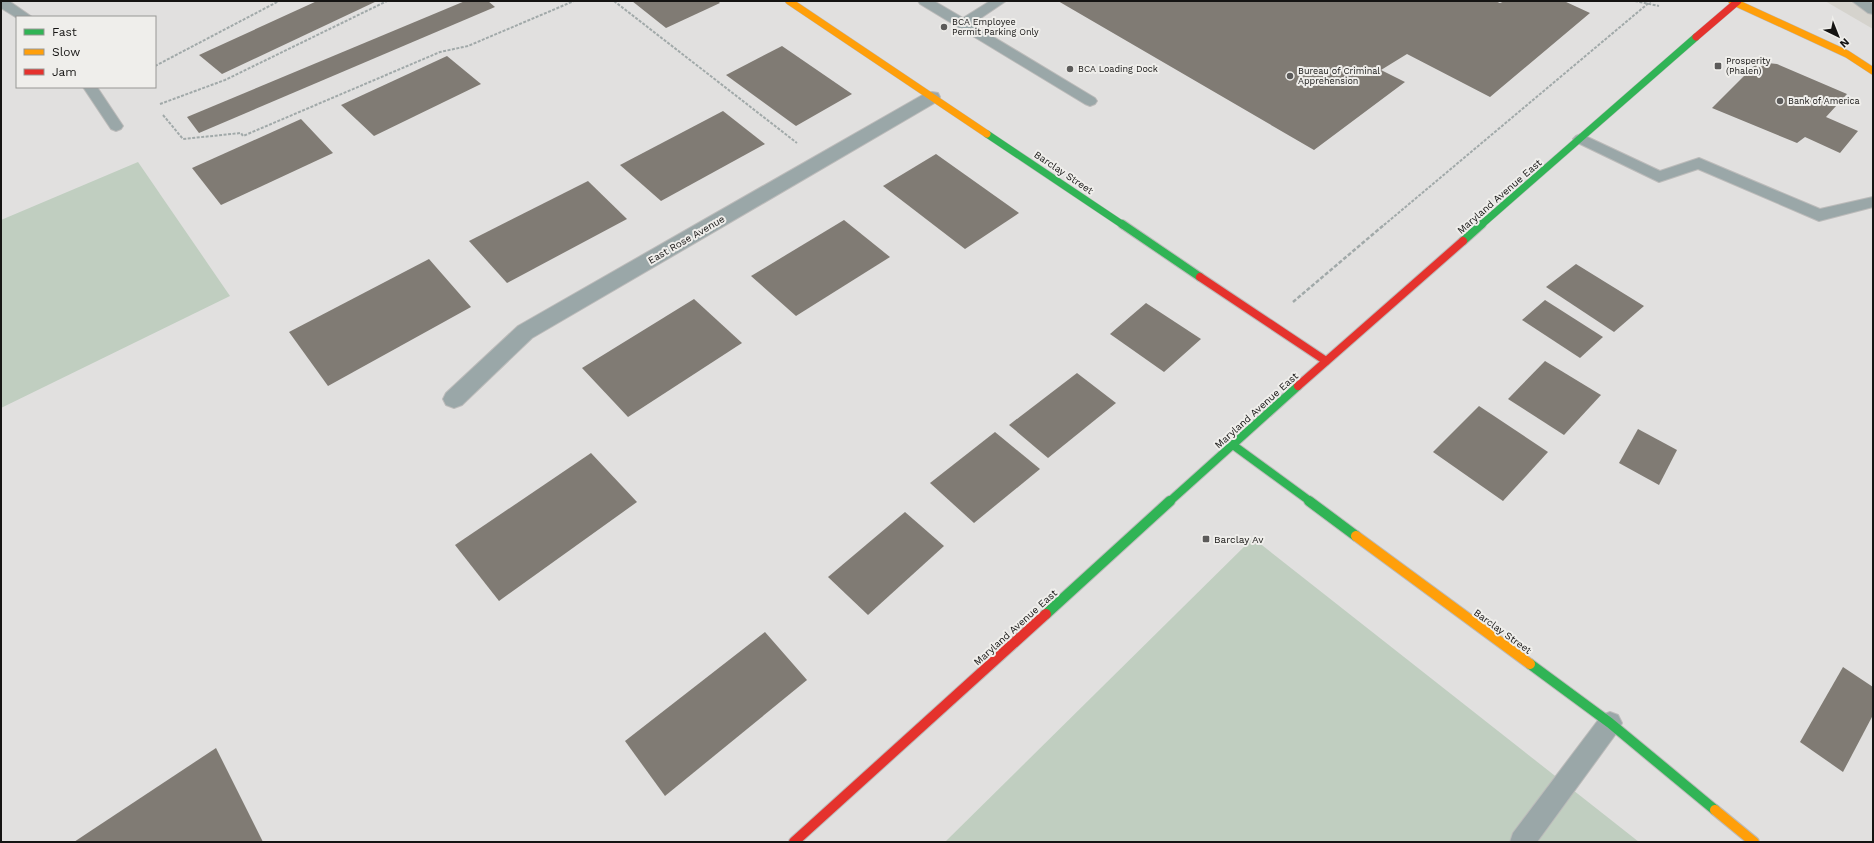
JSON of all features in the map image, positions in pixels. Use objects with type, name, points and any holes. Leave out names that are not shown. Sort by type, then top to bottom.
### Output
[{"type":"main road","name":"Barclay Street","points":[[789,1],[1326,361]]},
{"type":"main road","points":[[1736,2],[1847,54],[1873,71]]},
{"type":"main road","name":"Maryland Avenue East","points":[[794,842],[1326,361],[1736,2]]},
{"type":"main road","name":"Barclay Street","points":[[1233,445],[1610,723],[1754,842]]},
{"type":"street","name":"East Rose Avenue","points":[[454,399],[525,332],[932,97]]},
{"type":"lane","points":[[924,1],[1090,101]]},
{"type":"lane","points":[[962,24],[999,1]]},
{"type":"lane","points":[[1859,1],[1873,10]]},
{"type":"lane","points":[[1,2],[24,16]]},
{"type":"lane","points":[[91,88],[116,126]]},
{"type":"lane","points":[[1581,139],[1659,177],[1699,163],[1819,215],[1873,202]]},
{"type":"lane","points":[[1522,842],[1610,723]]},
{"type":"path","points":[[156,65],[279,1]]},
{"type":"path","points":[[160,104],[225,80],[387,1]]},
{"type":"path","points":[[163,114],[183,139],[241,133],[243,136],[440,52],[468,46],[574,1]]},
{"type":"path","points":[[614,1],[821,161]]},
{"type":"path","points":[[1635,1],[1659,6]]},
{"type":"path","points":[[1290,305],[1651,1]]},
{"type":"shaded area","points":[[1825,1],[1873,1],[1873,29]]},
{"type":"green space","points":[[138,162],[230,296],[1,408],[1,220]]},
{"type":"green space","points":[[1253,538],[1639,842],[945,842]]},
{"type":"building","points":[[317,1],[377,1],[222,74],[199,55]]},
{"type":"building","points":[[465,1],[488,1],[495,7],[199,133],[187,117]]},
{"type":"building","points":[[632,1],[718,1],[720,3],[666,28]]},
{"type":"building","name":"Bureau of Criminal Apprehension","points":[[1058,1],[1495,1],[1500,3],[1505,1],[1564,1],[1590,13],[1490,97],[1407,54],[1381,70],[1405,82],[1314,150]]},
{"type":"building","points":[[782,46],[852,94],[796,126],[726,75]]},
{"type":"building","points":[[447,56],[481,84],[374,136],[341,105]]},
{"type":"building","name":"Bank of America","points":[[1758,62],[1777,64],[1847,94],[1826,117],[1858,131],[1840,153],[1805,137],[1797,143],[1712,108]]},
{"type":"building","points":[[723,111],[765,144],[661,201],[620,165]]},
{"type":"building","points":[[301,119],[333,153],[221,205],[192,168]]},
{"type":"building","points":[[936,154],[1019,213],[965,249],[883,186]]},
{"type":"building","points":[[588,181],[627,219],[507,283],[469,241]]},
{"type":"building","points":[[844,220],[890,257],[796,316],[751,276]]},
{"type":"building","points":[[429,259],[471,307],[328,386],[289,332]]},
{"type":"building","points":[[1576,264],[1644,306],[1614,332],[1546,287]]},
{"type":"building","points":[[694,299],[742,343],[628,417],[582,368]]},
{"type":"building","points":[[1545,300],[1603,337],[1580,358],[1522,320]]},
{"type":"building","points":[[1146,303],[1201,339],[1164,372],[1110,334]]},
{"type":"building","points":[[1545,361],[1601,395],[1564,435],[1508,399]]},
{"type":"building","points":[[1077,373],[1116,403],[1048,458],[1009,425]]},
{"type":"building","points":[[1479,406],[1548,452],[1503,501],[1433,452]]},
{"type":"building","points":[[1638,429],[1677,450],[1659,485],[1619,463]]},
{"type":"building","points":[[995,432],[1040,469],[974,523],[930,483]]},
{"type":"building","points":[[591,453],[637,502],[499,601],[455,545]]},
{"type":"building","points":[[905,512],[944,546],[868,615],[828,577]]},
{"type":"building","points":[[765,632],[807,680],[665,796],[625,741]]},
{"type":"building","points":[[1843,667],[1873,687],[1873,715],[1843,772],[1800,742]]},
{"type":"building","points":[[216,748],[263,842],[74,842],[89,832]]},
{"type":"traffic: fast","points":[[1463,241],[1696,37]]},
{"type":"traffic: fast","points":[[987,134],[1200,277]]},
{"type":"traffic: fast","points":[[1046,614],[1298,386]]},
{"type":"traffic: fast","points":[[1233,445],[1356,536]]},
{"type":"traffic: fast","points":[[1530,664],[1610,723],[1715,810]]},
{"type":"traffic: slow","points":[[789,1],[987,134]]},
{"type":"traffic: slow","points":[[1732,1],[1847,54],[1873,71]]},
{"type":"traffic: slow","points":[[1356,536],[1530,664]]},
{"type":"traffic: slow","points":[[1715,810],[1754,842]]},
{"type":"traffic: jam","points":[[1696,37],[1738,1]]},
{"type":"traffic: jam","points":[[1298,386],[1463,241]]},
{"type":"traffic: jam","points":[[1200,277],[1326,361]]},
{"type":"traffic: jam","points":[[794,842],[1046,614]]},
{"type":"place","name":"BCA Employee Permit Parking Only","points":[[944,27]]},
{"type":"place","name":"Prosperity (Phalen)","points":[[1718,66]]},
{"type":"place","name":"BCA Loading Dock","points":[[1070,69]]},
{"type":"place","name":"Bureau of Criminal Apprehension","points":[[1290,76]]},
{"type":"place","name":"Bank of America","points":[[1780,101]]},
{"type":"place","name":"Barclay Av","points":[[1206,539]]}]
